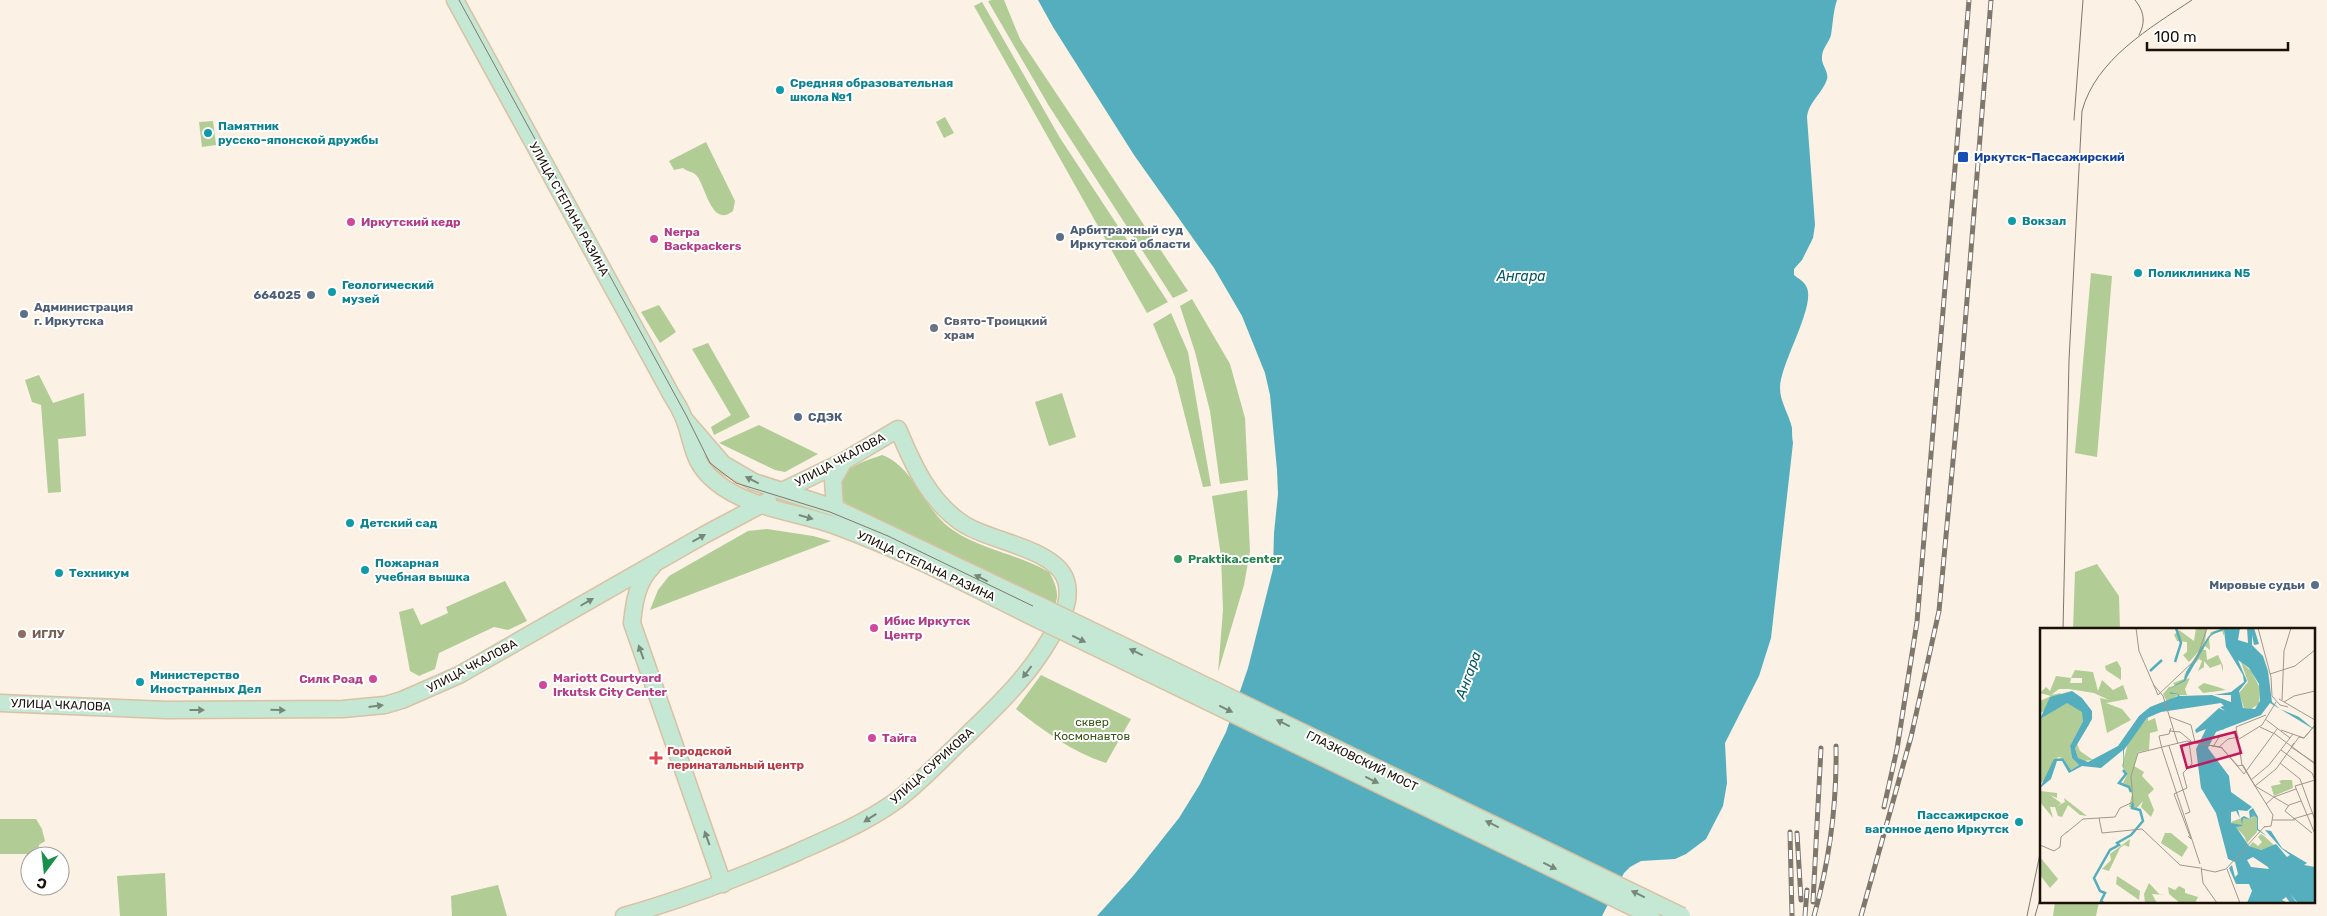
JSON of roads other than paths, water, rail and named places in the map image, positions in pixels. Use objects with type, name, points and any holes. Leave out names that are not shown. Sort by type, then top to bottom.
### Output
[{"type":"main road","name":"УЛИЦА СТЕПАНА РАЗИНА","points":[[455,0],[683,417],[723,464],[754,482],[835,508],[1038,612]]},
{"type":"main road","name":"УЛИЦА СТЕПАНА РАЗИНА","points":[[683,417],[694,456],[716,482],[732,492],[762,504],[835,526],[883,544],[1038,612]]},
{"type":"main road","name":"УЛИЦА ЧКАЛОВА","points":[[0,703],[166,710],[317,710],[385,705],[433,688],[459,675],[762,504],[790,493],[898,429],[916,471],[945,509],[965,525],[1035,553],[1055,565]]},
{"type":"main road","points":[[835,508],[833,480],[844,461]]},
{"type":"main road","points":[[657,562],[645,574],[638,589],[632,623],[724,884]]},
{"type":"main road","name":"УЛИЦА СУРИКОВА","points":[[624,916],[724,884],[855,827],[894,802],[994,710],[1017,685],[1052,636],[1068,600],[1068,587],[1065,577],[1055,565]]},
{"type":"main road","name":"ГЛАЗКОВСКИЙ МОСТ","points":[[1038,612],[1651,916]]},
{"type":"main road","name":"ГЛАЗКОВСКИЙ МОСТ","points":[[1038,612],[1682,916]]},
{"type":"water","name":"Ангара","points":[[1038,0],[1837,0],[1831,35],[1822,54],[1827,79],[1810,106],[1807,117],[1815,225],[1813,238],[1802,260],[1794,269],[1794,275],[1807,288],[1808,297],[1802,322],[1781,378],[1781,398],[1792,428],[1793,443],[1771,638],[1759,676],[1725,743],[1727,783],[1723,806],[1706,839],[1686,854],[1675,859],[1641,861],[1630,867],[1624,873],[1602,916],[1097,916],[1133,876],[1179,818],[1200,784],[1226,732],[1248,668],[1273,569],[1278,494],[1277,470],[1270,395],[1265,373],[1242,316],[1214,268],[1134,155]]},
{"type":"tram line","points":[[459,0],[686,415],[710,463],[736,483],[830,512],[888,536],[1674,916]]},
{"type":"tram line","points":[[2074,120],[2083,0]]},
{"type":"tram line","points":[[2135,0],[2143,17],[2143,26],[2139,35]]},
{"type":"tram line","points":[[2063,628],[2069,360],[2082,111],[2089,92],[2112,60],[2126,46],[2192,0]]},
{"type":"tram line","points":[[2027,916],[2040,854]]},
{"type":"tram line","points":[[2035,916],[2040,898]]},
{"type":"railway","points":[[1884,807],[1897,749],[1917,622],[1969,0]]},
{"type":"railway","points":[[1861,916],[1911,737],[1939,611],[1961,375],[1991,0]]},
{"type":"railway","points":[[1814,916],[1820,895],[1834,811],[1836,746]]},
{"type":"railway","points":[[1813,902],[1821,748]]},
{"type":"railway","points":[[1790,832],[1792,916]]},
{"type":"railway","points":[[1797,833],[1801,900]]},
{"type":"railway","points":[[1805,916],[1807,890]]},
{"type":"place","name":"Средняя образовательная школа №1","points":[[780,90]]},
{"type":"place","name":"Памятник русско-японской дружбы","points":[[208,133]]},
{"type":"place","name":"Иркутск-Пассажирский","points":[[1963,157]]},
{"type":"place","name":"Вокзал","points":[[2012,221]]},
{"type":"place","name":"Иркутский кедр","points":[[351,222]]},
{"type":"place","name":"Арбитражный суд Иркутской области","points":[[1060,237]]},
{"type":"place","name":"Nerpa Backpackers","points":[[654,239]]},
{"type":"place","name":"Поликлиника N5","points":[[2138,273]]},
{"type":"place","name":"Геологический музей","points":[[332,292]]},
{"type":"place","name":"664025","points":[[311,295]]},
{"type":"place","name":"Администрация г. Иркутска","points":[[24,314]]},
{"type":"place","name":"Свято-Троицкий храм","points":[[934,328]]},
{"type":"place","name":"СДЭК","points":[[798,417]]},
{"type":"place","name":"Детский сад","points":[[350,523]]},
{"type":"place","name":"Praktika.center","points":[[1178,559]]},
{"type":"place","name":"Пожарная учебная вышка","points":[[365,570]]},
{"type":"place","name":"Техникум","points":[[59,573]]},
{"type":"place","name":"Мировые судьи","points":[[2315,585]]},
{"type":"place","name":"Ибис Иркутск Центр","points":[[874,628]]},
{"type":"place","name":"ИГЛУ","points":[[22,634]]},
{"type":"place","name":"Силк Роад","points":[[373,679]]},
{"type":"place","name":"Министерство Иностранных Дел","points":[[140,682]]},
{"type":"place","name":"Mariott Courtyard Irkutsk City Center","points":[[543,685]]},
{"type":"place","name":"Тайга","points":[[872,738]]},
{"type":"place","name":"Городской перинатальный центр","points":[[656,758]]},
{"type":"place","name":"Пассажирское вагонное депо Иркутск","points":[[2019,822]]},
{"type":"park label","name":"сквер Космонавтов","points":[[1092,729]]}]
